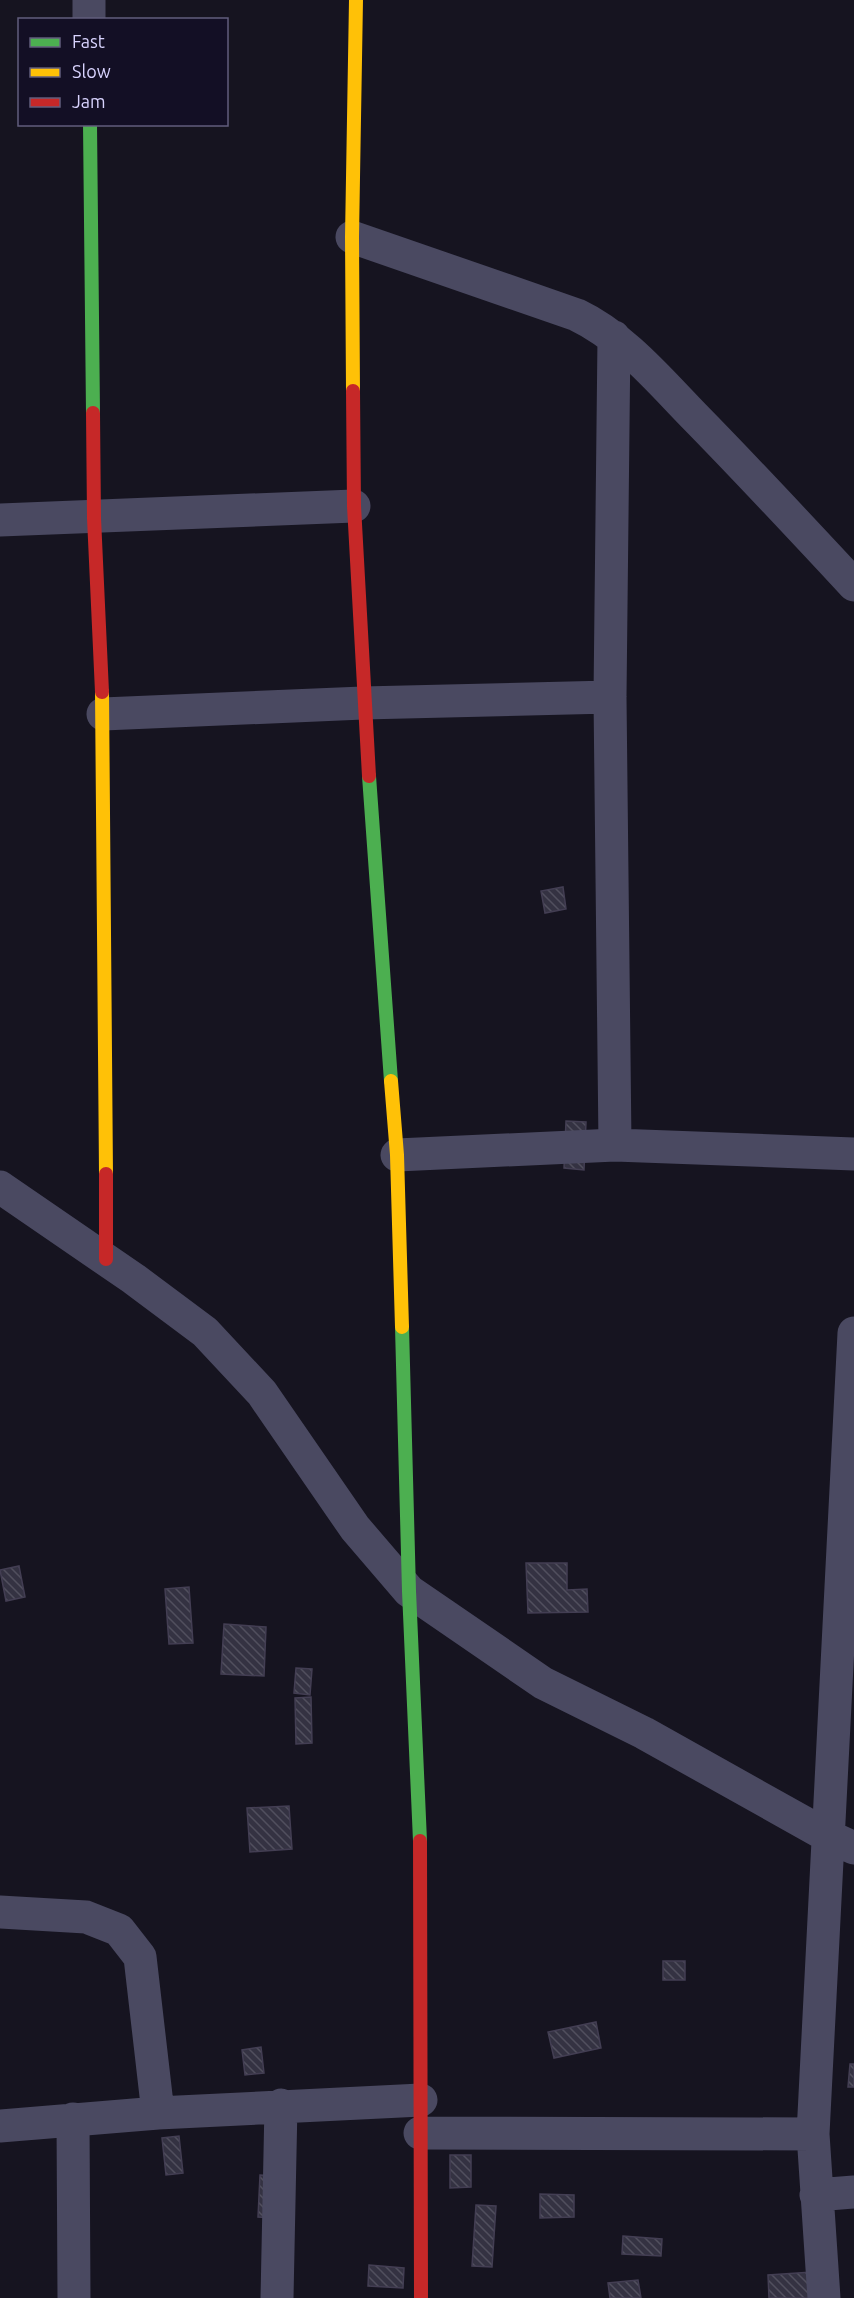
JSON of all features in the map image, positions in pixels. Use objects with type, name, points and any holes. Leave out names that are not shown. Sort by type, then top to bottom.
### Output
[{"type":"street","points":[[89,0],[89,18]]},
{"type":"street","points":[[356,0],[352,237],[354,506],[363,703],[396,1155],[409,1591],[420,1816],[421,2298]]},
{"type":"street","points":[[90,126],[94,518],[103,714],[106,1259]]},
{"type":"street","points":[[352,237],[577,315],[600,326],[614,337],[769,493],[854,585]]},
{"type":"street","points":[[614,337],[610,698],[615,1145]]},
{"type":"street","points":[[0,520],[354,506]]},
{"type":"street","points":[[103,714],[363,703],[610,698]]},
{"type":"street","points":[[396,1155],[615,1145],[854,1154]]},
{"type":"street","points":[[0,1188],[106,1259],[205,1332],[262,1393],[355,1528],[409,1591],[465,1632],[543,1683],[644,1733],[841,1842]]},
{"type":"street","points":[[824,2298],[813,2134],[841,1842],[854,1333]]},
{"type":"street","points":[[0,1912],[86,1917],[119,1930],[140,1957],[158,2113]]},
{"type":"street","points":[[0,2126],[282,2105],[421,2100]]},
{"type":"street","points":[[276,2298],[282,2105]]},
{"type":"street","points":[[73,2119],[74,2298]]},
{"type":"street","points":[[420,2133],[813,2134]]},
{"type":"street","points":[[816,2195],[854,2192]]},
{"type":"building","points":[[563,887],[566,909],[545,913],[541,891]]},
{"type":"building","points":[[566,1121],[586,1122],[584,1170],[564,1168]]},
{"type":"building","points":[[526,1563],[567,1563],[567,1590],[587,1589],[588,1612],[528,1613]]},
{"type":"building","points":[[19,1566],[25,1597],[6,1601],[0,1570]]},
{"type":"building","points":[[189,1587],[193,1643],[169,1644],[165,1589]]},
{"type":"building","points":[[224,1624],[266,1627],[264,1676],[221,1674]]},
{"type":"building","points":[[296,1668],[312,1669],[310,1695],[294,1693]]},
{"type":"building","points":[[311,1697],[312,1743],[296,1744],[295,1698]]},
{"type":"building","points":[[289,1806],[292,1849],[250,1852],[247,1808]]},
{"type":"building","points":[[663,1961],[685,1961],[685,1980],[663,1980]]},
{"type":"building","points":[[596,2022],[601,2048],[554,2058],[548,2032]]},
{"type":"building","points":[[261,2047],[264,2073],[245,2075],[242,2050]]},
{"type":"building","points":[[850,2064],[854,2064],[854,2087],[848,2087]]},
{"type":"building","points":[[179,2136],[183,2173],[166,2175],[162,2138]]},
{"type":"building","points":[[450,2155],[471,2155],[471,2187],[450,2188]]},
{"type":"building","points":[[260,2175],[276,2176],[274,2218],[258,2217]]},
{"type":"building","points":[[540,2194],[574,2195],[574,2217],[540,2218]]},
{"type":"building","points":[[476,2205],[496,2206],[492,2267],[472,2266]]},
{"type":"building","points":[[623,2236],[662,2239],[661,2256],[622,2254]]},
{"type":"building","points":[[369,2265],[404,2268],[403,2288],[368,2286]]},
{"type":"building","points":[[812,2272],[814,2298],[769,2298],[768,2275]]},
{"type":"building","points":[[638,2280],[641,2298],[610,2298],[608,2283]]},
{"type":"traffic: fast","points":[[90,126],[93,413]]},
{"type":"traffic: fast","points":[[369,776],[391,1081]]},
{"type":"traffic: fast","points":[[402,1327],[409,1591],[420,1841]]},
{"type":"traffic: slow","points":[[353,391],[352,237],[356,0]]},
{"type":"traffic: slow","points":[[102,692],[106,1174]]},
{"type":"traffic: slow","points":[[391,1081],[397,1155],[402,1327]]},
{"type":"traffic: jam","points":[[353,391],[354,506],[369,776]]},
{"type":"traffic: jam","points":[[93,413],[94,518],[102,692]]},
{"type":"traffic: jam","points":[[106,1174],[106,1259]]},
{"type":"traffic: jam","points":[[420,1841],[421,2298]]}]
